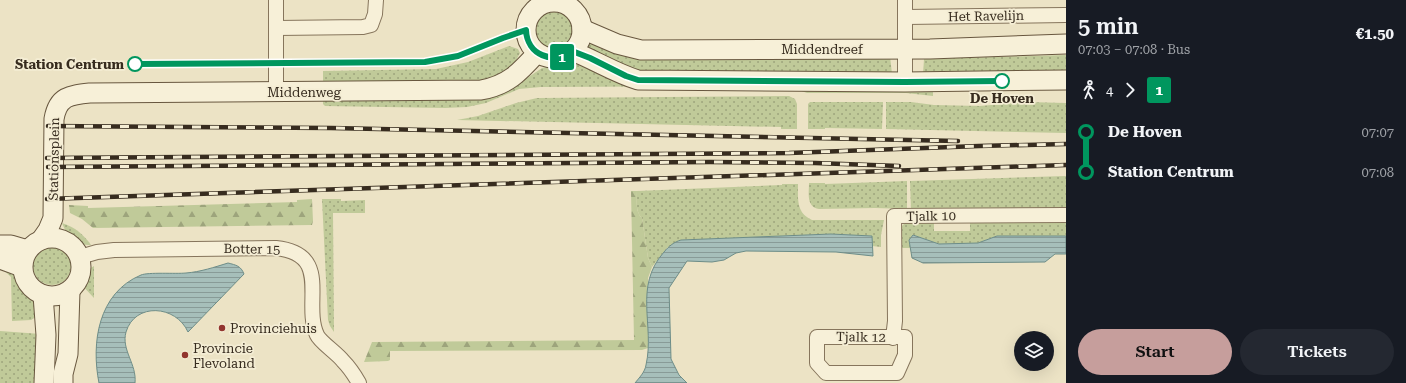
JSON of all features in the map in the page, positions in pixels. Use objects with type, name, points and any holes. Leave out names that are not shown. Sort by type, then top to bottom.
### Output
[{"type":"main road","points":[[561,1],[570,6],[579,14],[580,41],[567,55],[547,58],[537,53],[530,44],[526,36],[527,20],[534,10],[544,3],[561,1]]},
{"type":"main road","name":"Middendreef","points":[[579,14],[617,44],[641,50],[906,49],[1066,44]]},
{"type":"main road","points":[[572,51],[638,80],[905,82],[1066,80]]},
{"type":"main road","name":"Middenweg","points":[[61,102],[66,97],[74,94],[90,93],[481,90],[504,83],[520,71],[537,53]]},
{"type":"main road","name":"Stationsplein","points":[[30,252],[48,230],[53,218],[54,119],[55,111],[61,102]]},
{"type":"main road","name":"Stationsplein","points":[[53,218],[62,239]]},
{"type":"main road","points":[[0,259],[30,252],[54,238],[62,239],[72,245],[80,257],[82,266],[80,276],[76,284],[70,291],[52,297],[34,291],[24,276],[30,252]]},
{"type":"main road","points":[[0,246],[11,245],[30,252]]},
{"type":"main road","points":[[63,383],[63,374],[68,354],[70,291]]},
{"type":"main road","points":[[43,295],[46,335],[44,383]]},
{"type":"street","points":[[276,0],[276,92]]},
{"type":"street","points":[[276,28],[370,25],[375,14],[376,0]]},
{"type":"street","points":[[905,0],[905,82]]},
{"type":"street","name":"Het Ravelijn","points":[[906,17],[1066,15]]},
{"type":"street","name":"Tjalk 10","points":[[899,338],[894,321],[894,216],[1066,215]]},
{"type":"street","name":"Botter 15","points":[[80,257],[97,252],[114,250],[276,248],[290,251],[301,257],[306,262],[311,273],[313,284],[313,318],[317,336],[343,361],[359,383]]},
{"type":"street","name":"Tjalk 12","points":[[816,337],[899,338],[905,355],[896,373],[826,373],[817,363],[816,337]]},
{"type":"green space","points":[[551,11],[559,11],[566,14],[571,19],[574,30],[571,41],[566,46],[559,49],[551,49],[544,46],[539,41],[536,34],[536,26],[539,19],[544,14]]},
{"type":"green space","points":[[589,37],[643,58],[654,60],[890,56],[892,74],[637,74],[585,48]]},
{"type":"green space","points":[[509,46],[518,49],[520,53],[514,64],[491,81],[323,85],[323,71],[436,69],[468,62]]},
{"type":"green space","points":[[1066,55],[1066,75],[923,74],[924,59]]},
{"type":"green space","points":[[572,61],[603,71],[933,90],[933,96],[906,93],[807,93],[787,86],[541,87],[519,89],[486,103],[467,107],[325,106],[323,104],[323,99],[524,80],[542,68]]},
{"type":"green space","points":[[789,96],[795,99],[797,104],[797,129],[781,129],[781,127],[457,120],[478,116],[516,103],[537,98]]},
{"type":"green space","points":[[810,102],[883,102],[882,129],[808,129],[808,104]]},
{"type":"green space","points":[[886,102],[980,106],[1027,102],[1066,103],[1066,133],[886,129]]},
{"type":"green space","points":[[1066,176],[1066,209],[911,210],[910,181]]},
{"type":"green space","points":[[907,181],[907,209],[819,209],[812,206],[809,199],[809,183],[825,184]]},
{"type":"green space","points":[[798,184],[799,205],[803,214],[812,220],[884,220],[881,235],[881,247],[872,246],[872,236],[831,234],[681,240],[667,248],[652,267],[648,258],[642,218],[637,209],[637,191]]},
{"type":"green space","points":[[631,191],[637,191],[637,209],[642,218],[648,258],[652,267],[648,278],[648,348],[642,350],[390,351],[390,360],[388,361],[364,362],[372,342],[634,340]]},
{"type":"green space","points":[[312,199],[312,225],[93,228],[82,219],[70,213],[69,205],[88,206],[88,208],[297,202],[297,200]]},
{"type":"green space","points":[[322,199],[341,199],[341,201],[365,200],[365,213],[333,213],[334,332],[328,320]]},
{"type":"green space","points":[[970,221],[1066,221],[1066,236],[997,236],[978,243],[939,244],[913,235],[909,240],[911,248],[898,248],[901,227],[905,223],[934,222],[934,231],[970,231]]},
{"type":"green space","points":[[62,223],[79,232],[91,245],[81,244],[73,240],[67,233]]},
{"type":"green space","points":[[48,247],[56,247],[63,250],[68,255],[71,266],[68,277],[63,282],[56,285],[48,285],[41,282],[36,277],[33,270],[33,262],[36,255],[41,250]]},
{"type":"green space","points":[[94,266],[94,298],[79,282],[83,273]]},
{"type":"green space","points":[[0,267],[20,276],[25,286],[34,296],[36,317],[31,320],[12,321],[11,277]]},
{"type":"green space","points":[[0,331],[41,334],[36,383],[0,383]]},
{"type":"water","points":[[831,234],[872,236],[873,256],[836,252],[746,251],[736,253],[724,260],[712,262],[687,261],[669,288],[671,359],[679,375],[687,383],[635,383],[642,375],[646,365],[648,350],[647,293],[649,279],[655,265],[672,244],[681,240]]},
{"type":"water","points":[[913,235],[939,244],[978,243],[997,236],[1066,236],[1066,254],[1055,254],[1045,262],[923,263],[912,258],[909,240]]},
{"type":"water","points":[[228,263],[238,266],[244,274],[188,332],[175,316],[165,312],[146,312],[131,322],[126,332],[125,339],[127,351],[134,370],[135,383],[99,383],[96,352],[97,336],[107,307],[115,294],[127,283],[141,275],[191,272]]},
{"type":"railway","points":[[48,126],[331,128],[958,141]]},
{"type":"railway","points":[[47,158],[789,153],[1066,144]]},
{"type":"railway","points":[[48,167],[710,162],[815,163],[899,166]]},
{"type":"railway","points":[[47,199],[1066,165]]},
{"type":"bus line","name":"1","points":[[135,64],[425,62],[458,56],[526,30],[526,36],[530,44],[537,53],[547,58],[560,57],[567,55],[572,51],[590,58],[620,74],[638,80],[905,82],[1002,81]]},
{"type":"place","name":"Station Centrum","points":[[135,64]]},
{"type":"place","name":"De Hoven","points":[[1002,81]]},
{"type":"place","name":"Provinciehuis","points":[[222,328]]},
{"type":"place","name":"Provincie Flevoland","points":[[185,355]]}]
